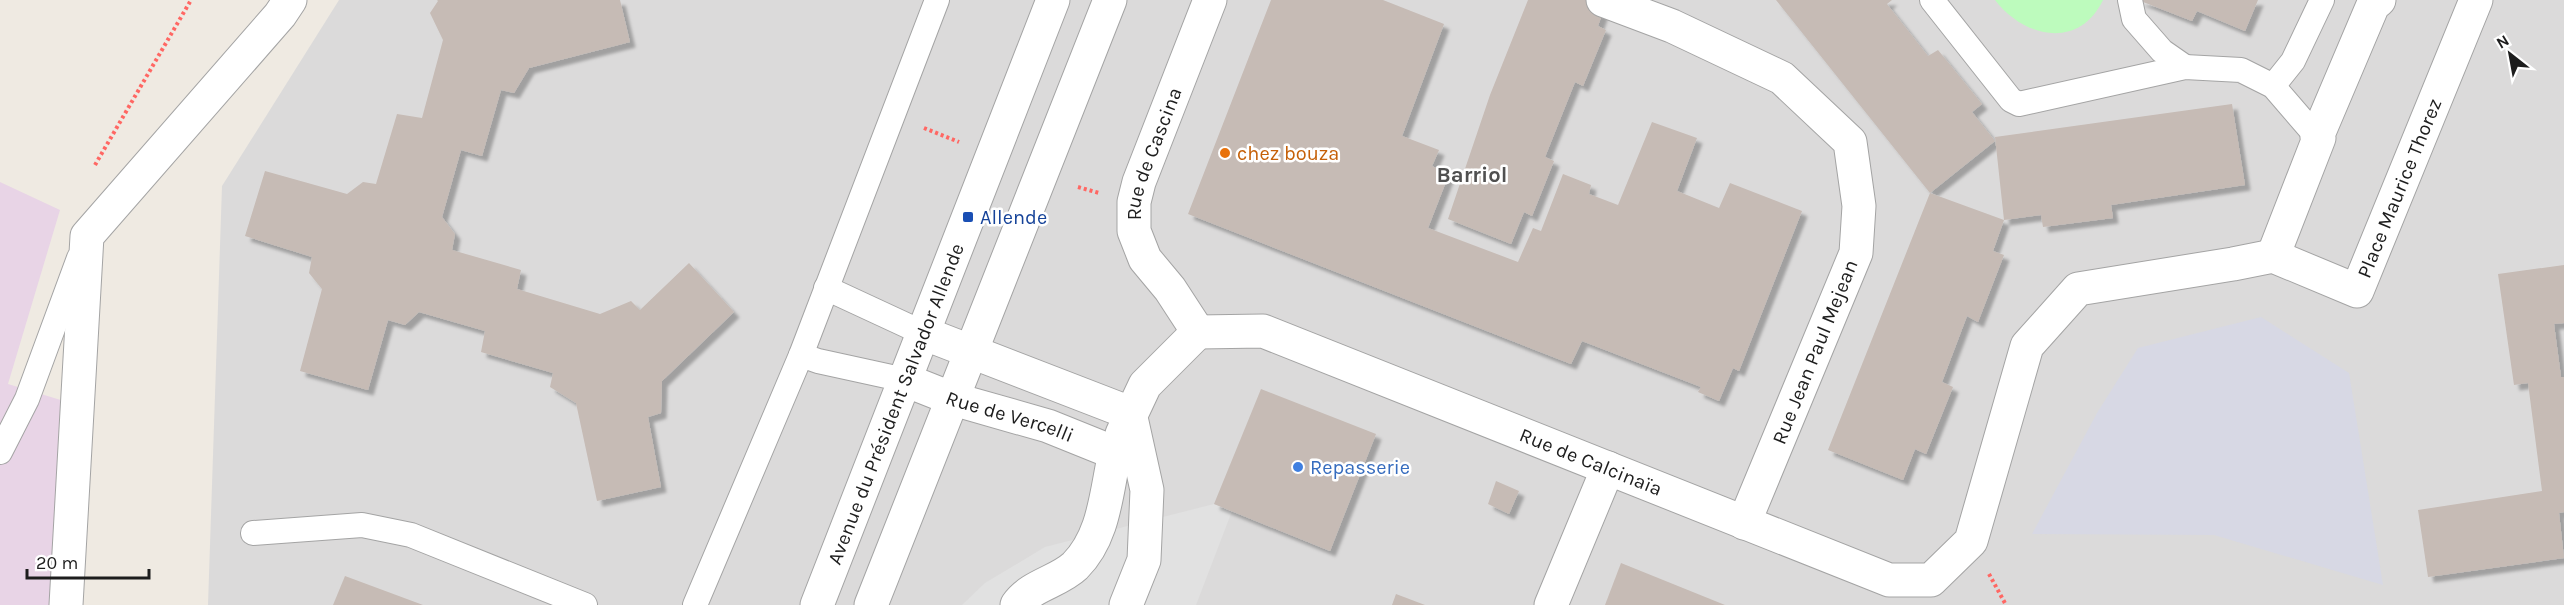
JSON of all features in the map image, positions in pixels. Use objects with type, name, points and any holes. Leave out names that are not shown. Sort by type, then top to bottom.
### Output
[{"type":"street","points":[[66,605],[87,236],[280,15],[290,0]]},
{"type":"street","name":"Avenue du Président Salvador Allende","points":[[817,605],[1053,0]]},
{"type":"street","points":[[872,605],[1110,0]]},
{"type":"street","name":"Rue de Cascina","points":[[1198,332],[1146,259],[1134,231],[1134,202],[1139,182],[1210,0]]},
{"type":"street","name":"Rue Jean Paul Mejean","points":[[1603,0],[1672,26],[1782,78],[1850,142],[1859,206],[1856,253],[1744,523]]},
{"type":"street","points":[[2273,256],[2319,138],[2317,136],[2373,5],[2379,0]]},
{"type":"street","name":"Place Maurice Thorez","points":[[2273,256],[2357,291],[2476,0]]},
{"type":"street","name":"Rue de Calcinaïa","points":[[1198,332],[1263,331],[1889,580],[1931,580],[1971,541],[2027,346],[2078,289],[2273,256]]},
{"type":"street","points":[[1017,605],[1023,596],[1074,566],[1100,528],[1115,453],[1130,413],[1145,385],[1198,332]]},
{"type":"street","points":[[923,333],[1130,413]]},
{"type":"street","name":"Rue de Vercelli","points":[[905,380],[953,399],[1048,426],[1115,453]]},
{"type":"street","points":[[1126,605],[1144,560],[1147,490],[1130,413]]},
{"type":"street","points":[[1551,605],[1608,468]]},
{"type":"lane","points":[[695,605],[801,355],[937,0]]},
{"type":"lane","points":[[1932,0],[2010,100],[2019,104],[2186,67],[2241,70],[2273,86],[2317,136]]},
{"type":"lane","points":[[2130,0],[2134,19],[2162,51],[2186,67]]},
{"type":"lane","points":[[2273,86],[2293,61],[2322,0]]},
{"type":"lane","points":[[0,452],[27,399],[87,236]]},
{"type":"lane","points":[[826,288],[923,333]]},
{"type":"lane","points":[[801,355],[818,361],[905,380]]},
{"type":"lane","points":[[253,533],[362,525],[411,535],[585,605]]},
{"type":"path","points":[[91,172],[191,0]]},
{"type":"path","points":[[916,125],[963,144]]},
{"type":"path","points":[[1071,185],[1105,195]]},
{"type":"shaded area","points":[[339,0],[2564,0],[2564,605],[208,605],[222,186]]},
{"type":"shaded area","points":[[0,182],[60,210],[8,384],[64,401],[51,605],[0,605]]},
{"type":"shaded area","points":[[2261,317],[2349,373],[2383,585],[2214,535],[2032,534],[2097,413],[2138,348]]},
{"type":"shaded area","points":[[1214,504],[1232,511],[1196,605],[962,605],[985,583],[1045,547]]},
{"type":"green space","points":[[1995,0],[2103,0],[2093,16],[2080,26],[2066,32],[2051,33],[2036,30],[2021,23]]},
{"type":"building","points":[[437,0],[620,0],[630,42],[529,68],[514,93],[501,90],[482,156],[461,150],[442,217],[455,234],[452,250],[521,270],[517,289],[600,314],[631,301],[640,310],[689,263],[734,312],[662,381],[661,413],[648,417],[661,487],[597,501],[576,403],[550,387],[553,373],[481,352],[485,331],[419,312],[405,325],[388,320],[368,390],[300,371],[322,289],[309,273],[312,257],[245,236],[265,171],[347,194],[363,182],[376,184],[397,114],[422,118],[443,40],[430,13]]},
{"type":"building","points":[[1271,0],[1383,0],[1444,24],[1402,136],[1439,150],[1432,166],[1449,174],[1428,228],[1518,262],[1533,228],[1541,231],[1563,174],[1591,185],[1589,194],[1618,205],[1652,122],[1697,138],[1677,191],[1719,208],[1730,183],[1802,211],[1739,371],[1733,368],[1719,401],[1698,392],[1701,387],[1582,341],[1571,364],[1188,214]]},
{"type":"building","points":[[1528,0],[1607,0],[1598,26],[1606,30],[1583,86],[1575,82],[1545,157],[1554,161],[1532,216],[1524,212],[1511,244],[1448,219],[1490,95]]},
{"type":"building","points":[[1776,0],[1892,0],[1887,4],[1928,56],[1938,50],[1982,104],[1972,112],[1995,141],[1930,193]]},
{"type":"building","points":[[2138,0],[2258,0],[2245,31],[2197,11],[2192,21]]},
{"type":"building","points":[[2232,104],[2245,185],[2111,205],[2113,218],[2043,227],[2041,215],[2004,220],[1995,137]]},
{"type":"building","points":[[1930,193],[2004,220],[1993,251],[2004,255],[1978,322],[1967,316],[1942,382],[1953,387],[1926,454],[1915,449],[1903,480],[1828,450]]},
{"type":"building","points":[[2564,265],[2564,323],[2554,324],[2561,377],[2564,377],[2564,512],[2559,513],[2564,558],[2428,577],[2418,510],[2542,491],[2528,383],[2514,385],[2498,274]]},
{"type":"building","points":[[1261,389],[1376,434],[1330,551],[1214,504]]},
{"type":"building","points":[[1496,481],[1519,491],[1509,514],[1488,504]]},
{"type":"building","points":[[1621,563],[1725,605],[1605,605]]},
{"type":"building","points":[[345,576],[423,605],[333,605]]},
{"type":"building","points":[[1396,594],[1425,605],[1392,605]]},
{"type":"place","name":"chez bouza","points":[[1225,153]]},
{"type":"place","name":"Allende","points":[[968,217]]},
{"type":"place","name":"Repasserie","points":[[1298,467]]},
{"type":"district","name":"Barriol","points":[[1472,175]]}]
